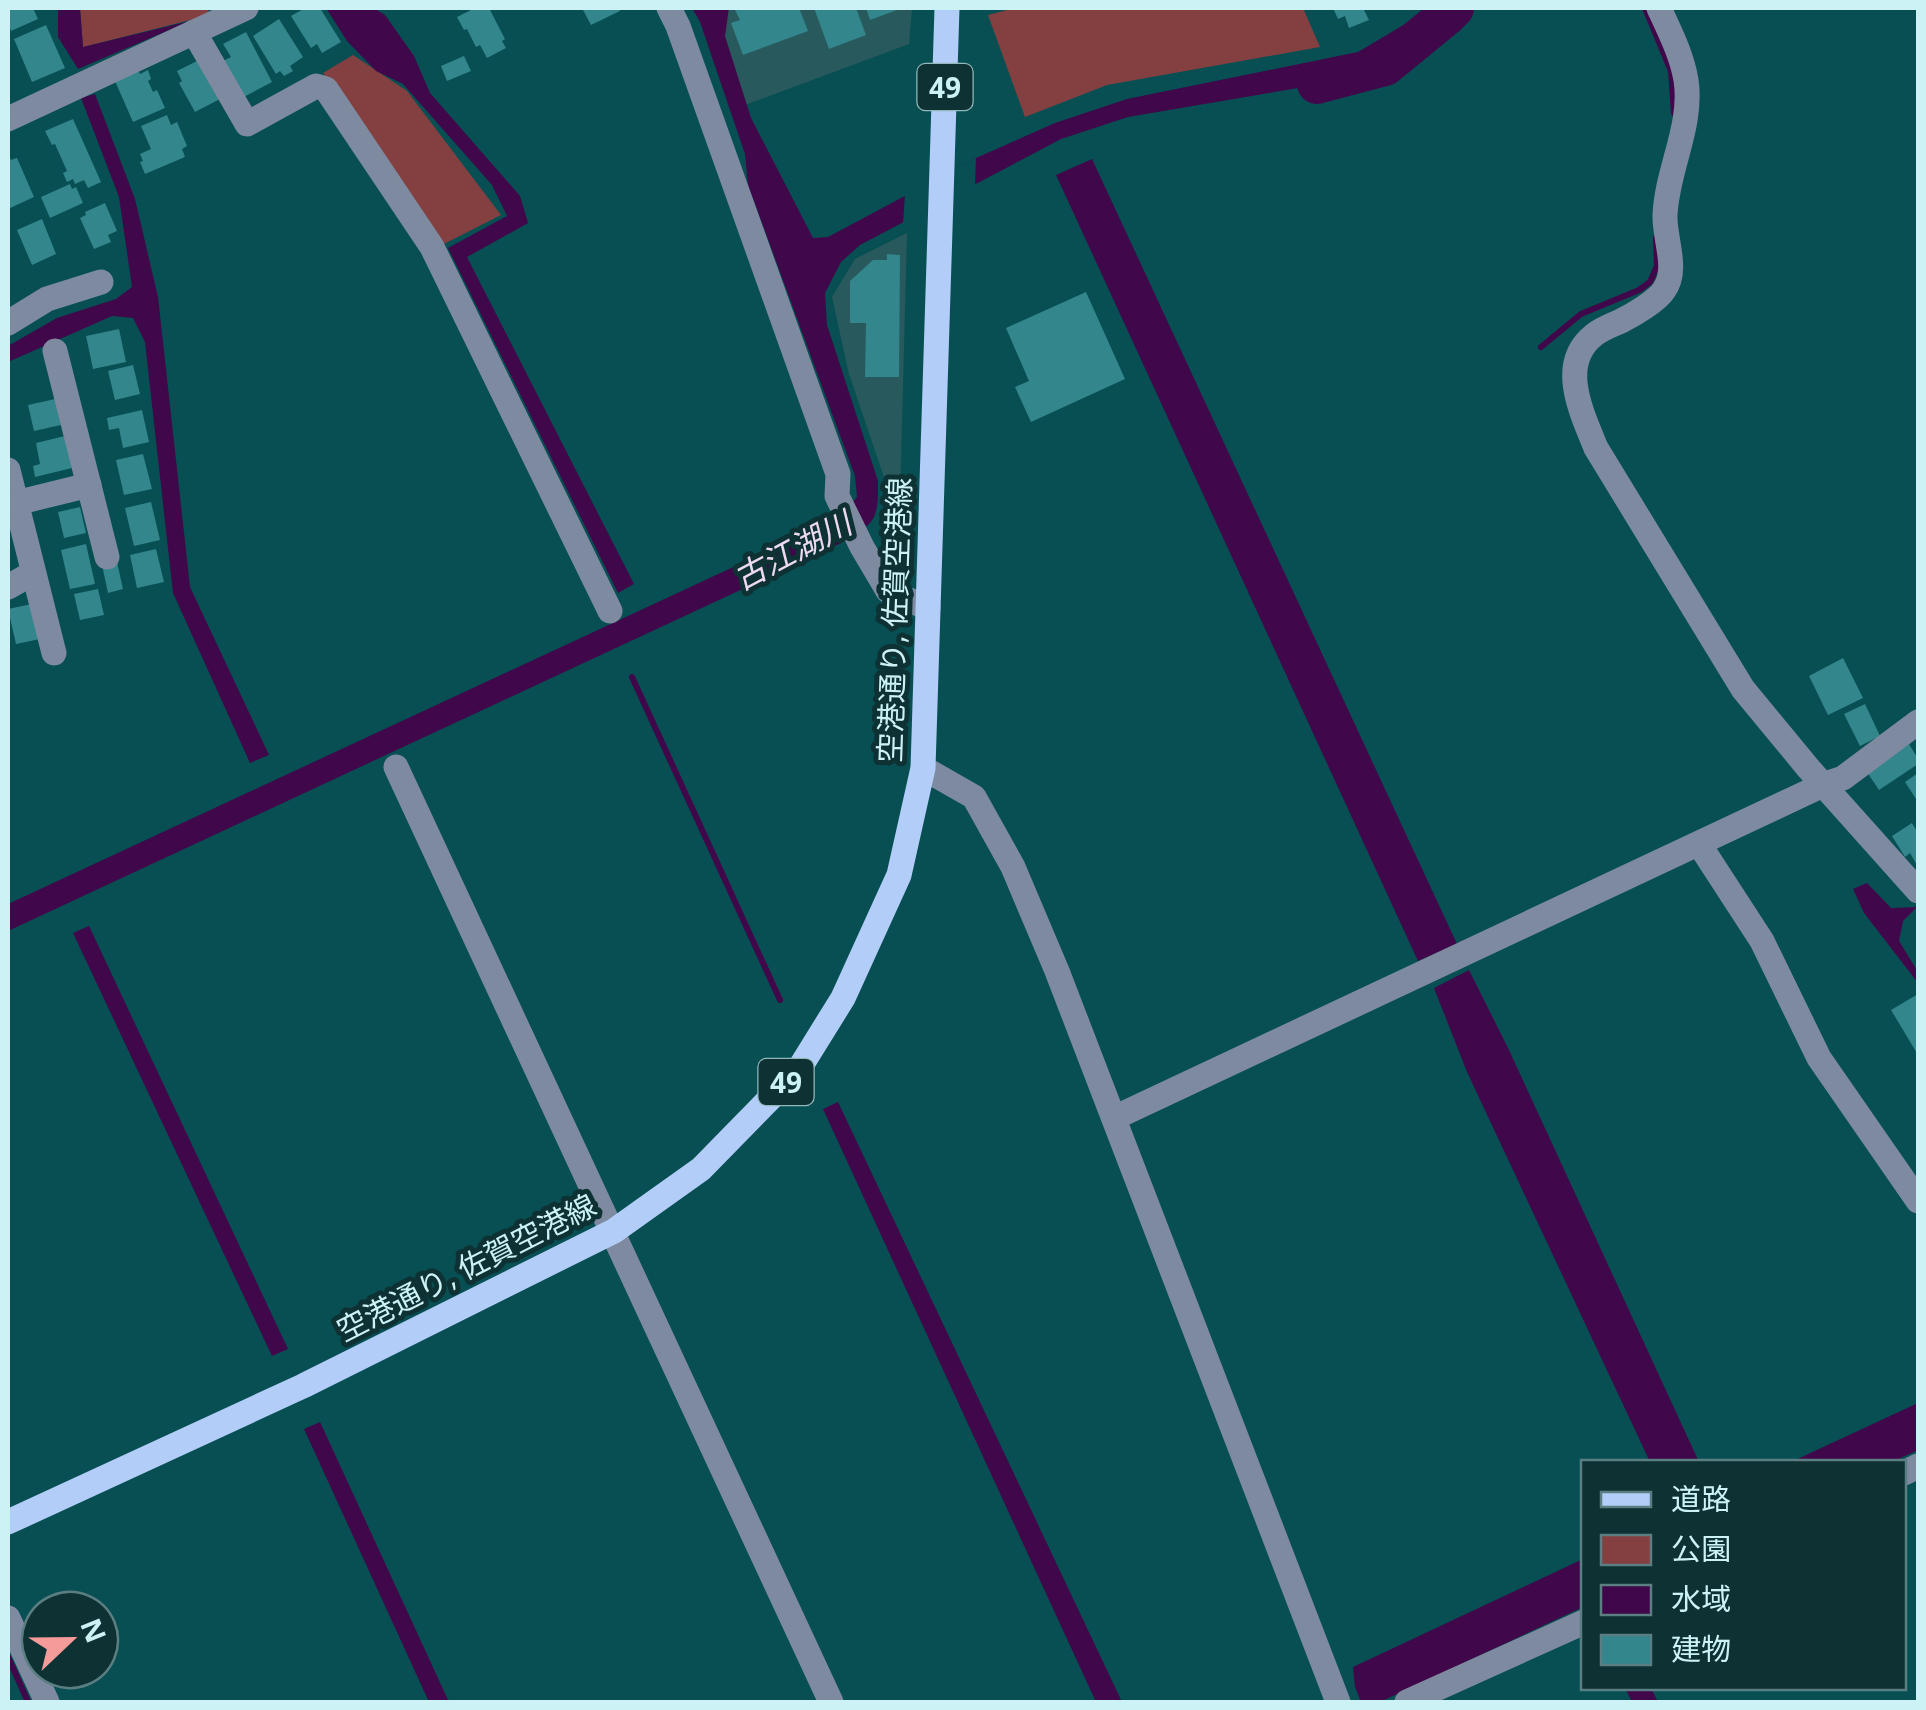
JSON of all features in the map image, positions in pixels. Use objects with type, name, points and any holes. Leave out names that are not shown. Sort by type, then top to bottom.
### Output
[{"type":"main road","name":"空港通り, 佐賀空港線","points":[[8,1522],[303,1386],[614,1231],[701,1169],[799,1069],[843,998],[899,875],[924,768],[948,8]]},
{"type":"street","points":[[8,119],[194,32],[219,13],[246,8]]},
{"type":"street","points":[[669,8],[838,474],[837,496],[888,591],[928,608]]},
{"type":"street","points":[[1660,8],[1686,78],[1687,114],[1664,218],[1671,272],[1664,290],[1634,315],[1595,334],[1580,350],[1574,375],[1578,405],[1596,448],[1743,688],[1918,891]]},
{"type":"street","points":[[194,32],[248,124],[316,86],[326,89],[432,247],[610,611]]},
{"type":"street","points":[[8,323],[47,299],[101,282]]},
{"type":"street","points":[[56,351],[107,557]]},
{"type":"street","points":[[8,470],[54,653]]},
{"type":"street","points":[[16,502],[89,485]]},
{"type":"street","points":[[8,587],[33,573]]},
{"type":"street","points":[[1114,1118],[1843,778],[1918,722]]},
{"type":"street","points":[[396,767],[831,1702]]},
{"type":"street","points":[[924,768],[974,797],[1013,867],[1057,971],[1338,1702]]},
{"type":"street","points":[[1699,844],[1762,941],[1819,1058],[1918,1201]]},
{"type":"street","points":[[8,1618],[47,1702]]},
{"type":"street","points":[[1407,1702],[1581,1623]]},
{"type":"shaded area","points":[[710,8],[912,8],[909,44],[737,108]]},
{"type":"shaded area","points":[[907,233],[900,499],[886,483],[849,374],[832,297],[855,259]]},
{"type":"green space","points":[[80,8],[207,8],[210,15],[83,47]]},
{"type":"green space","points":[[1015,8],[1303,8],[1320,47],[1107,85],[1025,117],[988,15]]},
{"type":"green space","points":[[353,55],[407,91],[501,215],[438,247],[323,73]]},
{"type":"water","points":[[58,8],[80,8],[83,47],[190,21],[78,69],[58,37]]},
{"type":"water","points":[[326,8],[374,8],[385,15],[414,56],[430,93],[520,196],[528,223],[467,257],[634,584],[618,593],[448,248],[507,216],[492,185],[403,84],[376,71],[347,41]]},
{"type":"water","points":[[692,8],[729,8],[725,36],[751,118],[813,238],[828,237],[976,158],[1055,123],[1127,99],[1358,52],[1432,8],[1457,8],[1438,27],[1357,78],[1128,117],[1061,139],[860,245],[841,262],[825,293],[827,325],[878,481],[877,506],[867,526],[839,544],[8,931],[8,904],[841,517],[857,497],[855,476],[748,185],[745,154]]},
{"type":"water","points":[[95,94],[135,199],[158,297],[190,587],[269,755],[250,763],[173,593],[145,342],[133,318],[112,316],[8,362],[8,346],[57,318],[116,299],[132,287],[119,197],[81,98]]},
{"type":"water","points":[[1092,159],[1457,944],[1418,961],[1056,175]]},
{"type":"water","points":[[1867,883],[1891,908],[1917,907],[1903,921],[1899,941],[1918,972],[1918,983],[1864,913],[1853,889]]},
{"type":"water","points":[[89,926],[288,1349],[272,1356],[73,933]]},
{"type":"water","points":[[1469,970],[1698,1460],[1649,1460],[1467,1072],[1434,988]]},
{"type":"water","points":[[838,1102],[1122,1702],[1096,1702],[823,1109]]},
{"type":"water","points":[[1918,1403],[1918,1450],[1896,1460],[1795,1460]]},
{"type":"water","points":[[320,1422],[449,1702],[429,1702],[304,1429]]},
{"type":"water","points":[[1581,1560],[1581,1608],[1380,1702],[1361,1702],[1353,1667]]},
{"type":"water","points":[[1626,1690],[1652,1690],[1658,1702],[1632,1702]]},
{"type":"pier","points":[[976,158],[975,186],[903,223],[905,195]]},
{"type":"building","points":[[8,8],[33,8],[38,19],[11,31]]},
{"type":"building","points":[[305,8],[320,8],[341,42],[322,53],[317,44],[311,48],[291,16]]},
{"type":"building","points":[[475,8],[489,8],[505,39],[502,41],[506,48],[487,58],[457,17]]},
{"type":"building","points":[[582,8],[618,8],[620,11],[591,25]]},
{"type":"building","points":[[734,8],[799,8],[808,31],[743,55],[731,23],[740,20]]},
{"type":"building","points":[[814,8],[856,8],[866,35],[829,49]]},
{"type":"building","points":[[866,8],[902,8],[870,20]]},
{"type":"building","points":[[1333,8],[1363,8],[1369,20],[1349,28],[1345,16],[1338,19]]},
{"type":"building","points":[[279,19],[303,57],[284,76],[280,71],[276,74],[253,36]]},
{"type":"building","points":[[46,25],[65,68],[32,82],[14,39]]},
{"type":"building","points":[[246,32],[272,82],[242,98],[223,61],[231,57],[223,44]]},
{"type":"building","points":[[464,56],[471,71],[447,81],[441,66]]},
{"type":"building","points":[[199,60],[220,99],[195,112],[177,71]]},
{"type":"building","points":[[138,70],[140,74],[148,70],[148,81],[165,108],[133,122],[115,81]]},
{"type":"building","points":[[167,115],[171,125],[177,122],[187,146],[182,149],[185,157],[145,174],[140,154],[151,149],[141,126]]},
{"type":"building","points":[[73,119],[101,182],[88,188],[84,180],[67,182],[63,173],[67,171],[45,131]]},
{"type":"building","points":[[8,153],[11,160],[17,158],[34,197],[8,209]]},
{"type":"building","points":[[70,184],[72,189],[76,187],[83,203],[50,218],[41,197]]},
{"type":"building","points":[[105,203],[117,231],[108,235],[111,242],[94,249],[80,218]]},
{"type":"building","points":[[42,219],[56,254],[32,265],[17,230]]},
{"type":"building","points":[[887,254],[900,255],[899,377],[865,377],[866,323],[850,323],[850,281],[873,260],[887,260]]},
{"type":"building","points":[[1086,292],[1125,379],[1031,422],[1015,387],[1029,381],[1006,328]]},
{"type":"building","points":[[119,329],[126,362],[93,369],[86,336]]},
{"type":"building","points":[[133,365],[140,394],[115,400],[108,371]]},
{"type":"building","points":[[55,399],[61,425],[34,431],[28,405]]},
{"type":"building","points":[[142,410],[149,442],[123,448],[119,428],[109,430],[107,418]]},
{"type":"building","points":[[65,436],[72,468],[35,477],[33,466],[40,464],[36,443]]},
{"type":"building","points":[[143,454],[152,489],[124,495],[116,460]]},
{"type":"building","points":[[151,502],[160,540],[134,546],[125,508]]},
{"type":"building","points":[[80,507],[86,533],[64,538],[58,512]]},
{"type":"building","points":[[86,544],[95,584],[70,589],[61,550]]},
{"type":"building","points":[[156,549],[164,582],[137,588],[130,555]]},
{"type":"building","points":[[117,562],[123,589],[108,593],[102,565]]},
{"type":"building","points":[[98,589],[104,615],[80,620],[74,594]]},
{"type":"building","points":[[32,604],[40,639],[16,644],[8,609]]},
{"type":"building","points":[[1843,658],[1863,698],[1828,715],[1809,676]]},
{"type":"building","points":[[1865,704],[1880,736],[1860,746],[1844,714]]},
{"type":"building","points":[[1909,744],[1918,764],[1879,790],[1867,772]]},
{"type":"building","points":[[1918,773],[1918,802],[1905,782]]},
{"type":"building","points":[[1912,823],[1918,833],[1918,867],[1910,853],[1905,857],[1892,836]]},
{"type":"building","points":[[1918,994],[1918,1055],[1891,1010]]},
{"type":"waterway","name":"古江湖川","points":[[1317,84],[1385,66],[1454,8]]},
{"type":"waterway","points":[[1645,8],[1671,71],[1674,113]]},
{"type":"waterway","points":[[1541,347],[1581,314],[1650,282],[1657,266],[1656,238]]},
{"type":"waterway","points":[[632,677],[780,1000]]},
{"type":"waterway","points":[[8,1657],[28,1702]]}]
